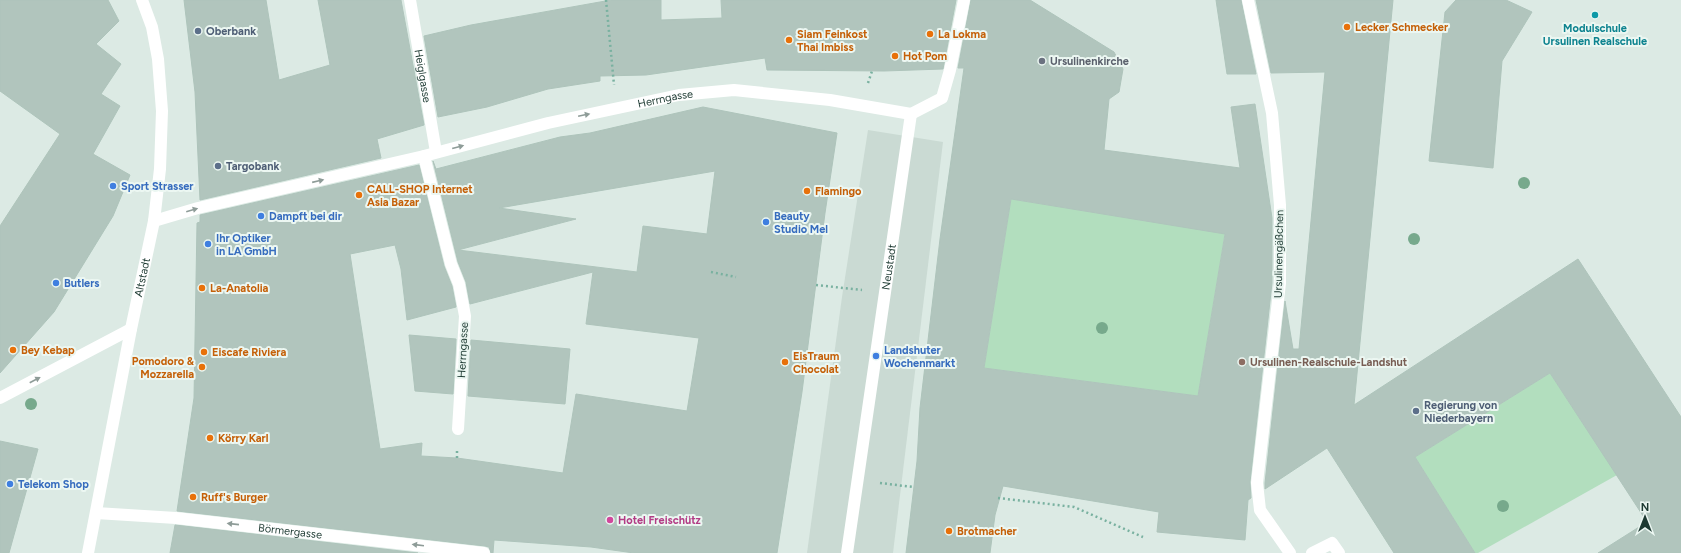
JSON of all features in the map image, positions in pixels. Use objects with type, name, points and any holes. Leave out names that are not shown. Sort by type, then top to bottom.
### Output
[{"type":"street","name":"Altstadt","points":[[88,553],[131,329],[154,221],[160,169],[162,112],[158,59],[152,27],[142,0]]},
{"type":"street","name":"Heiglgasse","points":[[410,0],[430,154]]},
{"type":"street","points":[[911,114],[942,98],[950,70],[964,0]]},
{"type":"street","name":"Ursulinengäßchen","points":[[1248,0],[1272,113],[1280,205],[1280,282],[1257,483],[1260,510],[1290,553]]},
{"type":"street","name":"Herrngasse","points":[[154,221],[205,207],[430,154],[548,123],[679,95],[734,90],[830,100],[911,114]]},
{"type":"street","name":"Neustadt","points":[[847,553],[911,114]]},
{"type":"street","name":"Herrngasse","points":[[430,154],[451,264],[459,284],[464,316],[458,429]]},
{"type":"street","points":[[0,398],[131,329]]},
{"type":"street","name":"Börmergasse","points":[[96,513],[176,518],[484,553]]},
{"type":"street","points":[[1312,553],[1332,543],[1339,553]]},
{"type":"path","points":[[606,0],[616,108]]},
{"type":"path","points":[[710,272],[736,277]]},
{"type":"path","points":[[816,285],[885,292]]},
{"type":"path","points":[[858,480],[913,487]]},
{"type":"path","points":[[998,498],[1074,507],[1143,537]]},
{"type":"shaded area","name":"Landshuter Wochenmarkt","points":[[868,130],[943,142],[893,553],[807,553],[842,297]]},
{"type":"green space","points":[[1011,199],[1225,233],[1198,396],[984,368]]},
{"type":"green space","points":[[1550,373],[1617,475],[1478,553],[1475,553],[1415,457]]},
{"type":"building","points":[[0,0],[108,0],[119,21],[96,44],[121,64],[101,94],[120,106],[93,154],[130,175],[113,216],[54,312],[0,373],[0,226],[60,134],[0,91]]},
{"type":"building","points":[[184,0],[266,0],[279,80],[330,65],[318,0],[401,0],[424,125],[377,139],[381,158],[200,200],[195,92]]},
{"type":"building","points":[[611,0],[661,0],[661,20],[722,18],[721,0],[956,0],[943,69],[884,71],[767,70],[765,58],[646,75],[600,76],[600,81],[548,89],[487,107],[438,117],[424,36],[471,25]]},
{"type":"building","points":[[971,0],[1030,0],[1114,52],[1123,69],[1119,92],[1109,99],[1104,150],[1240,168],[1231,107],[1255,104],[1272,218],[1272,283],[1250,482],[1251,498],[1248,500],[1245,540],[1157,532],[1159,512],[1003,486],[995,515],[990,553],[906,553],[917,461],[920,408],[940,239],[964,68],[958,68]],"holes":[[[1011,199],[1225,234],[1198,396],[984,368]]]},
{"type":"building","points":[[1216,0],[1241,0],[1256,74],[1227,74]]},
{"type":"building","points":[[1256,0],[1393,0],[1354,405],[1578,259],[1681,417],[1681,553],[1598,553],[1647,522],[1550,373],[1415,457],[1475,553],[1394,553],[1327,448],[1265,489],[1285,301],[1293,349],[1299,349],[1325,72],[1271,73]]},
{"type":"building","points":[[1456,0],[1506,0],[1532,12],[1502,61],[1493,168],[1429,161],[1445,12]]},
{"type":"building","points":[[703,107],[837,133],[802,392],[777,553],[634,553],[591,547],[494,540],[493,553],[491,553],[489,547],[485,546],[177,511],[194,398],[197,223],[200,222],[200,215],[419,165],[444,266],[452,286],[456,307],[407,320],[401,269],[395,245],[350,254],[380,449],[422,443],[421,456],[457,458],[563,473],[576,394],[687,411],[699,338],[586,324],[593,272],[470,304],[466,282],[458,262],[433,161],[436,169],[560,137],[590,133]],"holes":[[[715,171],[707,234],[643,226],[637,272],[458,250],[576,219],[499,208]]]},
{"type":"building","points":[[409,335],[456,339],[453,394],[415,391]]},
{"type":"building","points":[[471,340],[570,349],[565,404],[468,396]]},
{"type":"building","points":[[0,441],[38,449],[9,553],[0,553]]},
{"type":"building","points":[[175,525],[418,553],[170,553]]},
{"type":"place","name":"Modulschule Ursulinen Realschule","points":[[1595,15]]},
{"type":"place","name":"Lecker Schmecker","points":[[1347,27]]},
{"type":"place","name":"Oberbank","points":[[198,31]]},
{"type":"place","name":"La Lokma","points":[[930,34]]},
{"type":"place","name":"Siam Feinkost Thai Imbiss","points":[[789,40]]},
{"type":"place","name":"Hot Pom","points":[[895,56]]},
{"type":"place","name":"Ursulinenkirche","points":[[1042,61]]},
{"type":"place","name":"Targobank","points":[[218,166]]},
{"type":"place","name":"Sport Strasser","points":[[113,186]]},
{"type":"place","name":"Flamingo","points":[[807,191]]},
{"type":"place","name":"CALL-SHOP Internet Asia Bazar","points":[[359,195]]},
{"type":"place","name":"Dampft bei dir","points":[[261,216]]},
{"type":"place","name":"Beauty Studio Mel","points":[[766,222]]},
{"type":"place","name":"Ihr Optiker in LA GmbH","points":[[208,244]]},
{"type":"place","name":"Butlers","points":[[56,283]]},
{"type":"place","name":"La-Anatolia","points":[[202,288]]},
{"type":"place","name":"Bey Kebap","points":[[13,350]]},
{"type":"place","name":"Eiscafe Riviera","points":[[204,352]]},
{"type":"place","name":"Landshuter Wochenmarkt","points":[[876,356]]},
{"type":"place","name":"EisTraum Chocolat","points":[[785,362]]},
{"type":"place","name":"Ursulinen-Realschule-Landshut","points":[[1242,362]]},
{"type":"place","name":"Pomodoro & Mozzarella","points":[[202,367]]},
{"type":"place","name":"Regierung von Niederbayern","points":[[1416,411]]},
{"type":"place","name":"Körry Karl","points":[[210,438]]},
{"type":"place","name":"Telekom Shop","points":[[10,484]]},
{"type":"place","name":"Ruff's Burger","points":[[193,497]]},
{"type":"place","name":"Hotel Freischütz","points":[[610,520]]},
{"type":"place","name":"Brotmacher","points":[[949,531]]}]
